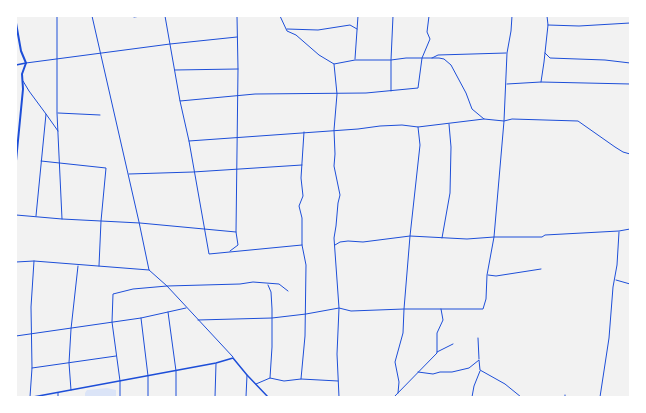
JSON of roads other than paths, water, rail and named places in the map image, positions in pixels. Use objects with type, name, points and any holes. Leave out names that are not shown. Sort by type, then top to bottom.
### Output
[{"type":"highway","points":[[16,23],[21,51],[26,63],[22,74],[23,80],[16,161]]},
{"type":"street","points":[[57,16],[57,113],[62,219]]},
{"type":"street","points":[[92,16],[140,223],[149,270]]},
{"type":"street","points":[[134,17],[141,16]]},
{"type":"street","points":[[165,16],[189,141],[208,254],[302,245]]},
{"type":"street","points":[[228,252],[238,245],[236,232],[238,69],[237,16]]},
{"type":"street","points":[[280,16],[286,29],[319,55],[334,64],[355,60],[391,60],[406,58],[444,59],[451,65],[466,93],[472,110],[484,119]]},
{"type":"street","points":[[355,60],[358,16]]},
{"type":"street","points":[[391,91],[393,16]]},
{"type":"street","points":[[180,100],[255,94],[337,94],[418,88],[422,58],[430,39],[427,32],[429,16]]},
{"type":"street","points":[[198,320],[272,318],[339,308],[351,311],[483,309],[486,299],[487,274],[494,237],[504,121],[507,53],[512,16]]},
{"type":"street","points":[[540,82],[548,26],[547,16]]},
{"type":"street","points":[[548,26],[630,23]]},
{"type":"street","points":[[286,29],[318,30],[350,25],[357,29]]},
{"type":"street","points":[[16,65],[170,44],[238,37]]},
{"type":"street","points":[[432,58],[438,54],[507,53]]},
{"type":"street","points":[[545,53],[550,58],[605,60],[630,63]]},
{"type":"street","points":[[334,64],[337,94],[334,130],[334,166],[340,195],[336,212],[335,245],[339,308],[337,354],[339,397]]},
{"type":"street","points":[[175,70],[238,69]]},
{"type":"street","points":[[23,80],[58,132]]},
{"type":"street","points":[[506,84],[540,82],[630,84]]},
{"type":"street","points":[[57,113],[100,116]]},
{"type":"street","points":[[36,217],[46,114]]},
{"type":"street","points":[[189,141],[358,129],[380,126],[402,125],[418,127],[484,119],[504,121],[578,121],[615,147],[630,154]]},
{"type":"street","points":[[442,238],[450,193],[451,147],[449,124]]},
{"type":"street","points":[[398,393],[399,382],[396,362],[403,333],[410,236],[420,145],[418,127]]},
{"type":"street","points":[[301,379],[306,314],[306,265],[302,245],[302,218],[299,206],[303,196],[301,178],[304,132]]},
{"type":"street","points":[[41,161],[106,168],[101,221],[99,266]]},
{"type":"street","points":[[128,174],[193,172],[302,165]]},
{"type":"street","points":[[16,215],[140,223],[236,232]]},
{"type":"street","points":[[335,245],[340,242],[348,241],[371,241],[410,236],[468,239],[494,237],[536,237],[545,235],[630,229]]},
{"type":"street","points":[[600,397],[609,338],[618,231]]},
{"type":"street","points":[[16,262],[34,261],[149,270],[167,286],[268,397]]},
{"type":"street","points":[[30,397],[32,368],[31,307],[34,261]]},
{"type":"street","points":[[71,390],[69,362],[70,329],[78,265]]},
{"type":"street","points":[[487,274],[496,276],[541,269]]},
{"type":"street","points":[[615,280],[630,284]]},
{"type":"street","points":[[120,397],[120,381],[112,322],[113,294],[133,289],[167,286],[240,284],[253,282],[279,284],[288,291]]},
{"type":"street","points":[[267,284],[271,292],[272,318],[270,378]]},
{"type":"street","points":[[16,336],[141,318],[187,308]]},
{"type":"street","points":[[437,353],[437,333],[443,320],[441,309]]},
{"type":"street","points":[[168,312],[176,371],[176,397]]},
{"type":"street","points":[[141,318],[148,376],[148,397]]},
{"type":"street","points":[[472,397],[474,386],[480,370],[478,338]]},
{"type":"street","points":[[394,397],[437,353],[443,348],[454,344]]},
{"type":"street","points":[[32,368],[117,356]]},
{"type":"street","points":[[33,397],[216,364],[233,358]]},
{"type":"street","points":[[418,372],[433,374],[440,372],[452,372],[469,368],[479,360]]},
{"type":"street","points":[[215,397],[216,364]]},
{"type":"street","points":[[480,370],[505,384],[520,397]]},
{"type":"street","points":[[246,397],[247,374]]},
{"type":"street","points":[[256,384],[270,378],[284,381],[301,379],[339,381]]},
{"type":"street","points":[[58,392],[58,397]]}]
